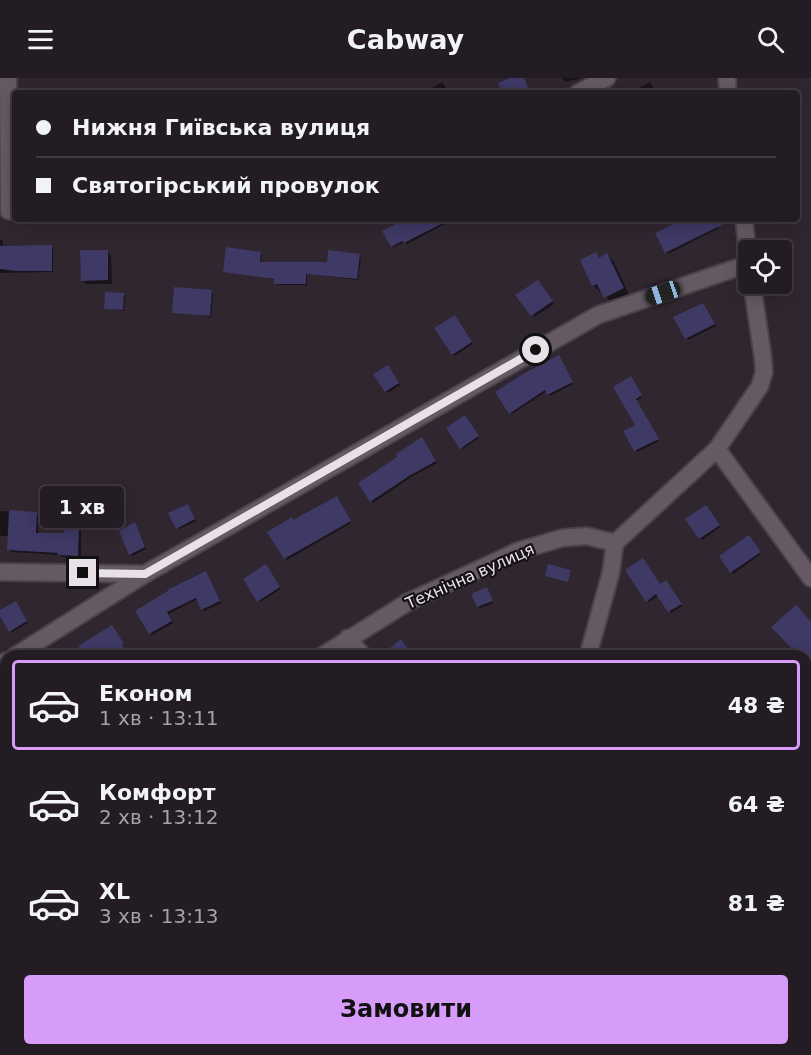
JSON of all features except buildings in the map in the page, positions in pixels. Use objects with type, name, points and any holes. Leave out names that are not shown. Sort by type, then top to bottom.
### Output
[{"type":"street","points":[[8,78],[8,211]]},
{"type":"street","points":[[584,90],[607,78]]},
{"type":"street","points":[[744,222],[746,240]]},
{"type":"street","points":[[25,650],[145,574],[598,315],[738,267]]},
{"type":"street","points":[[590,650],[611,572],[615,543],[717,450],[759,386],[764,372],[753,294]]},
{"type":"street","points":[[717,450],[811,578]]},
{"type":"street","name":"Технічна вулиця","points":[[331,650],[408,602],[518,551],[562,538],[587,536],[615,543]]},
{"type":"street","points":[[0,572],[145,574]]},
{"type":"street","points":[[348,638],[358,650]]},
{"type":"route","points":[[83,573],[145,574],[536,350]]}]
